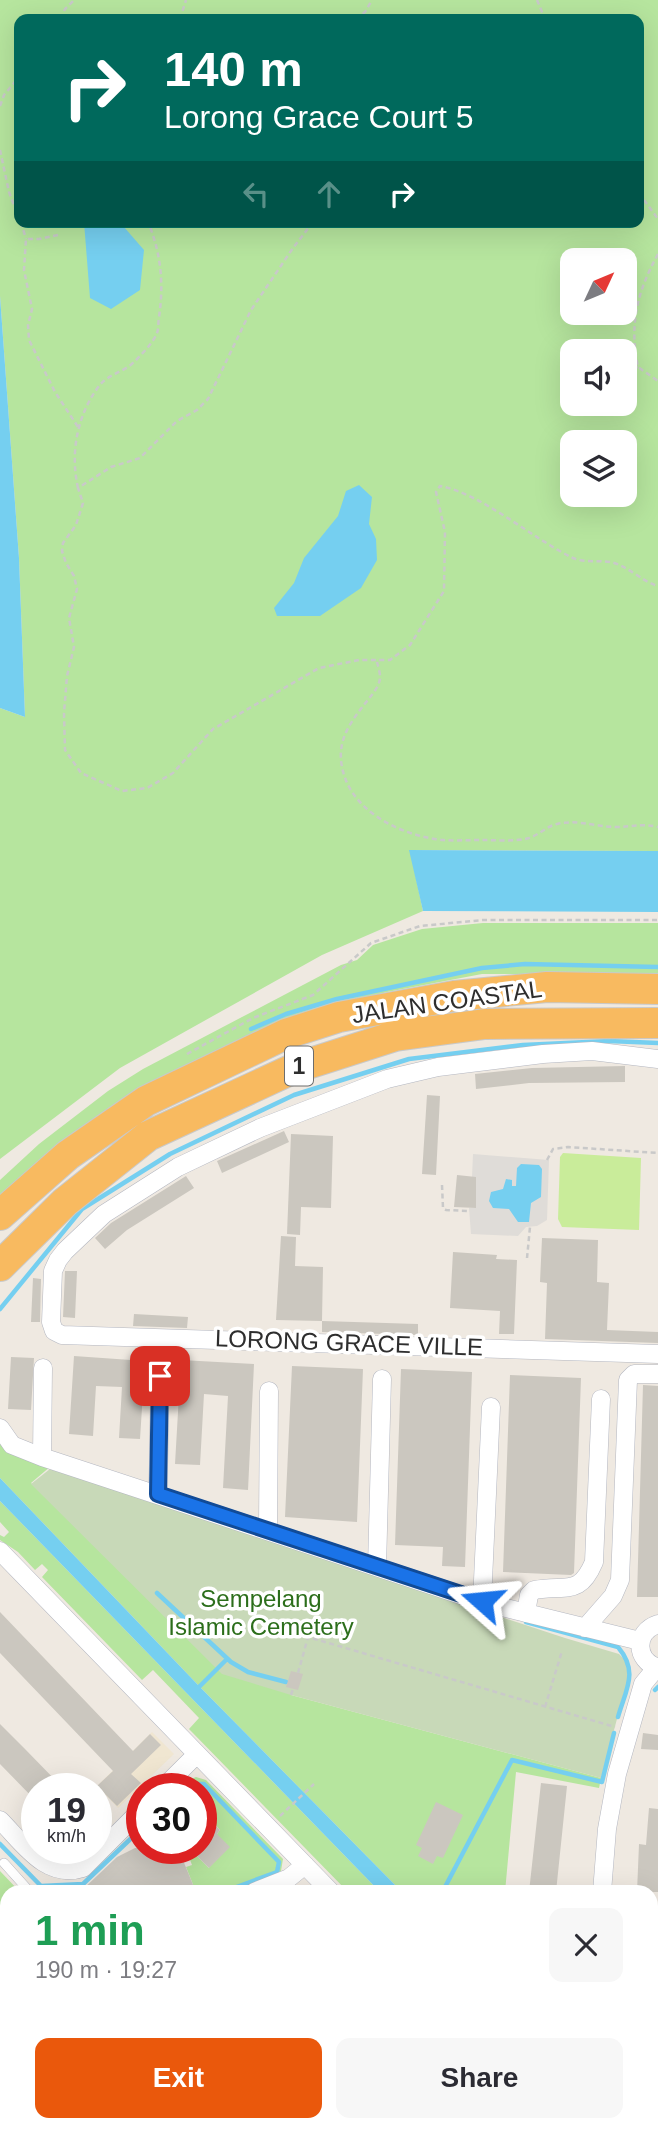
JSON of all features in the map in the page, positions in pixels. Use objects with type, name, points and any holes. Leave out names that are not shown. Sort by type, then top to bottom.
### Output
[{"type":"highway","name":"JALAN COASTAL","points":[[0,1215],[68,1155],[146,1101],[286,1034],[339,1017],[454,996],[547,987],[658,989]]},
{"type":"highway","name":"JALAN COASTAL","points":[[0,1266],[65,1202],[148,1136],[295,1068],[395,1036],[485,1024],[658,1023]]},
{"type":"street","name":"LORONG GRACE VILLE","points":[[658,1059],[592,1051],[438,1067],[387,1079],[260,1128],[178,1167],[103,1214],[58,1260],[53,1271],[51,1322],[54,1331],[62,1335],[658,1354]]},
{"type":"street","points":[[42,1457],[43,1368]]},
{"type":"street","points":[[585,1628],[613,1596],[620,1580],[628,1380],[634,1374],[658,1374]]},
{"type":"street","points":[[158,1494],[160,1376]]},
{"type":"street","points":[[377,1567],[382,1379]]},
{"type":"street","points":[[268,1530],[269,1391]]},
{"type":"street","points":[[526,1613],[529,1595],[534,1590],[579,1585],[587,1580],[594,1562],[601,1399]]},
{"type":"street","points":[[482,1601],[491,1407]]},
{"type":"street","points":[[0,1428],[12,1445],[42,1457],[482,1601],[640,1641]]},
{"type":"street","points":[[0,1551],[324,1885]]},
{"type":"street","points":[[603,1885],[607,1829],[617,1774],[643,1684],[657,1667],[650,1665],[641,1655],[640,1641],[647,1630],[658,1624]]},
{"type":"street","points":[[178,1773],[197,1754]]},
{"type":"street","points":[[0,1820],[44,1865],[54,1870],[72,1871],[83,1868],[126,1825]]},
{"type":"street","points":[[272,1885],[289,1878],[305,1865]]},
{"type":"lane","points":[[4,1863],[24,1885]]},
{"type":"path","points":[[63,14],[74,0]]},
{"type":"path","points":[[0,106],[4,95],[14,83]]},
{"type":"path","points":[[0,150],[14,205]]},
{"type":"path","points":[[644,200],[658,219]]},
{"type":"path","points":[[22,228],[26,239],[24,270],[32,309],[28,325],[29,341],[55,392],[78,427]]},
{"type":"path","points":[[150,228],[160,259],[161,295],[157,332],[130,365],[99,384],[78,427],[75,472],[83,503],[76,525],[63,543],[62,551],[75,576],[77,589],[69,618],[74,647],[65,700],[65,750],[81,773],[122,791],[147,788],[173,773],[214,729],[319,668],[359,660],[390,660],[410,645],[444,591],[445,533],[436,492],[440,486],[463,494],[575,559],[611,562],[645,582],[658,586]]},
{"type":"path","points":[[78,488],[111,467],[140,458],[177,421],[197,410],[208,399],[251,310],[308,228]]},
{"type":"path","points":[[26,239],[58,235]]},
{"type":"path","points":[[658,254],[645,275],[638,299],[634,350],[638,367],[658,381]]},
{"type":"path","points":[[377,662],[380,679],[349,724],[342,741],[341,762],[349,789],[363,805],[383,820],[412,833],[443,840],[529,838],[556,824],[572,822],[617,827],[643,824],[658,827]]},
{"type":"path","points":[[547,1160],[553,1149],[568,1147],[658,1153]]},
{"type":"path","points":[[442,1185],[443,1208],[469,1212]]},
{"type":"path","points":[[527,1258],[530,1227]]},
{"type":"path","points":[[298,1673],[308,1637],[617,1728]]},
{"type":"path","points":[[545,1706],[562,1651]]},
{"type":"path","points":[[291,1695],[293,1689]]},
{"type":"path","points":[[284,1812],[312,1786]]},
{"type":"shaded area","points":[[473,1154],[549,1160],[547,1220],[537,1226],[526,1227],[518,1236],[471,1234],[469,1208],[476,1208],[476,1177],[472,1177]]},
{"type":"shaded area","points":[[152,1732],[174,1754],[154,1773],[126,1773],[126,1800],[118,1808],[112,1802],[110,1773]]},
{"type":"green space","points":[[0,0],[658,0],[658,851],[410,850],[423,911],[322,955],[120,1068],[0,1159],[0,708],[25,717],[19,558],[0,296]]},
{"type":"green space","points":[[483,923],[658,923],[658,974],[482,974],[387,992],[317,1011],[0,1201],[0,1180],[39,1144],[108,1091],[143,1069],[341,965],[357,960],[373,945],[422,929]]},
{"type":"green space","points":[[563,1153],[641,1158],[639,1230],[562,1227],[558,1219],[560,1157]]},
{"type":"green space","points":[[0,1439],[51,1466],[31,1483],[291,1695],[601,1778],[599,1788],[516,1772],[506,1885],[395,1885],[0,1478]]},
{"type":"green space","name":"Sempelang Islamic Cemetery","points":[[50,1469],[619,1654],[630,1671],[601,1778],[222,1674],[31,1484]]},
{"type":"green space","points":[[0,1501],[373,1885],[341,1885],[189,1729],[199,1718],[153,1670],[142,1680],[42,1577],[48,1570],[42,1564],[35,1570],[18,1552],[0,1540],[0,1535],[4,1537],[9,1532],[0,1522]]},
{"type":"green space","points":[[217,1791],[283,1859],[281,1871],[247,1885],[193,1885],[186,1867],[205,1864],[209,1868],[210,1864],[217,1864],[217,1834],[220,1830],[217,1827]]},
{"type":"green space","points":[[0,1871],[13,1885],[0,1885]]},
{"type":"water","points":[[84,228],[125,228],[144,250],[140,290],[111,309],[90,298]]},
{"type":"water","points":[[0,296],[19,558],[25,717],[0,708]]},
{"type":"water","points":[[359,485],[372,497],[369,524],[376,539],[377,560],[361,588],[320,616],[277,616],[274,608],[294,583],[304,558],[338,516],[346,491]]},
{"type":"water","points":[[409,850],[658,851],[658,912],[423,911]]},
{"type":"water","points":[[521,1164],[539,1165],[542,1169],[541,1197],[531,1203],[529,1222],[518,1222],[509,1209],[493,1208],[489,1201],[491,1192],[503,1189],[506,1179],[512,1180],[512,1186],[516,1186],[517,1168]]},
{"type":"water","points":[[0,1478],[395,1885],[373,1885],[0,1501]]},
{"type":"building","points":[[625,1066],[625,1082],[529,1083],[476,1089],[475,1074],[532,1068]]},
{"type":"building","points":[[427,1095],[440,1096],[436,1175],[422,1174]]},
{"type":"building","points":[[284,1131],[289,1142],[222,1173],[217,1161]]},
{"type":"building","points":[[291,1134],[333,1136],[331,1208],[301,1207],[300,1235],[287,1234]]},
{"type":"building","points":[[457,1175],[476,1177],[476,1208],[454,1207]]},
{"type":"building","points":[[186,1176],[194,1188],[127,1230],[105,1249],[95,1238],[111,1223]]},
{"type":"building","points":[[281,1236],[296,1237],[295,1266],[323,1267],[322,1321],[276,1320]]},
{"type":"building","points":[[542,1238],[598,1240],[597,1282],[609,1283],[607,1330],[658,1332],[658,1343],[545,1339],[547,1283],[540,1282]]},
{"type":"building","points":[[453,1252],[497,1255],[496,1259],[517,1260],[514,1334],[499,1334],[500,1311],[450,1308]]},
{"type":"building","points":[[65,1271],[77,1271],[75,1318],[63,1317]]},
{"type":"building","points":[[33,1278],[41,1279],[40,1322],[31,1322]]},
{"type":"building","points":[[134,1314],[188,1317],[187,1328],[133,1326]]},
{"type":"building","points":[[322,1321],[418,1324],[418,1335],[322,1332]]},
{"type":"building","points":[[74,1356],[145,1361],[140,1439],[119,1438],[122,1387],[96,1386],[93,1436],[69,1434]]},
{"type":"building","points":[[11,1357],[34,1358],[31,1410],[8,1409]]},
{"type":"building","points":[[181,1360],[254,1364],[248,1490],[223,1488],[228,1396],[204,1394],[200,1465],[175,1464]]},
{"type":"building","points":[[292,1366],[363,1369],[357,1522],[285,1517]]},
{"type":"building","points":[[401,1369],[472,1372],[465,1567],[442,1566],[443,1547],[395,1545]]},
{"type":"building","points":[[510,1375],[581,1378],[574,1573],[571,1575],[503,1572]]},
{"type":"building","points":[[643,1385],[658,1386],[658,1597],[637,1597]]},
{"type":"building","points":[[0,1612],[133,1751],[150,1734],[161,1745],[132,1773],[126,1773],[126,1797],[117,1806],[112,1801],[113,1771],[0,1653]]},
{"type":"building","points":[[291,1671],[303,1674],[298,1690],[286,1687]]},
{"type":"building","points":[[0,1724],[48,1773],[21,1773],[21,1786],[0,1764]]},
{"type":"building","points":[[643,1733],[658,1735],[658,1750],[641,1749]]},
{"type":"building","points":[[541,1783],[567,1786],[557,1885],[530,1885]]},
{"type":"building","points":[[436,1802],[463,1815],[443,1858],[437,1856],[433,1864],[418,1856],[422,1848],[416,1845]]},
{"type":"building","points":[[649,1808],[658,1809],[658,1885],[637,1885],[639,1844],[646,1845]]},
{"type":"building","points":[[217,1834],[230,1847],[217,1860]]},
{"type":"building","points":[[126,1852],[126,1864],[185,1864],[193,1885],[87,1885]]},
{"type":"waterway","points":[[251,1029],[286,1014],[337,999],[482,968],[525,964],[658,967]]},
{"type":"waterway","points":[[0,1309],[82,1209],[170,1154],[294,1095],[409,1059],[523,1045],[609,1041],[658,1043]]},
{"type":"waterway","points":[[157,1593],[231,1662],[248,1672],[286,1682]]},
{"type":"waterway","points":[[526,1622],[618,1647],[628,1665],[629,1673],[618,1717]]},
{"type":"waterway","points":[[196,1690],[227,1659]]},
{"type":"waterway","points":[[655,1690],[658,1687]]},
{"type":"waterway","points":[[446,1885],[512,1760],[602,1782],[614,1733]]},
{"type":"waterway","points":[[217,1798],[279,1862],[277,1872],[242,1885]]},
{"type":"waterway","points":[[62,1885],[83,1884],[126,1843]]},
{"type":"waterway","points":[[0,1844],[40,1885]]},
{"type":"route","points":[[160,1376],[158,1494],[482,1601]]}]
